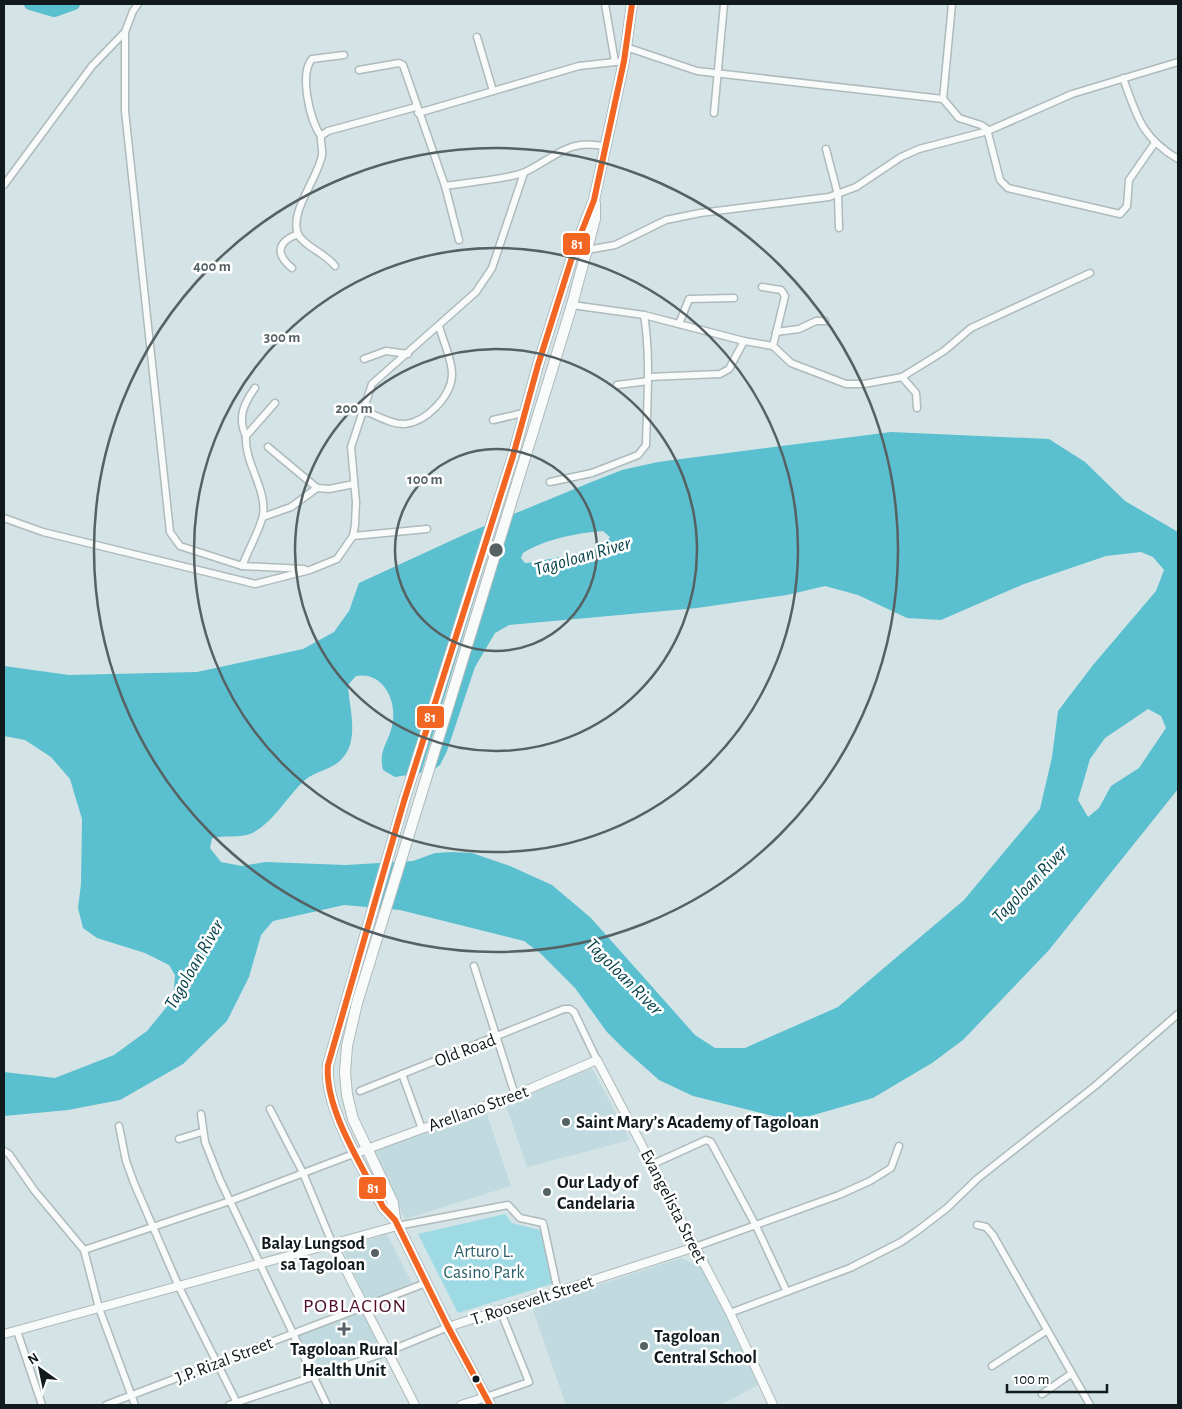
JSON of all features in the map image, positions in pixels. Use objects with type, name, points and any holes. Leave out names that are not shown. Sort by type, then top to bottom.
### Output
[{"type":"highway","points":[[488,1401],[448,1327],[396,1223],[383,1207],[333,1106],[328,1084],[331,1052],[404,801],[513,456],[523,414],[574,251],[594,200],[606,148],[620,61],[626,47],[632,4]]},
{"type":"highway","points":[[396,1223],[393,1203],[353,1120],[345,1084],[347,1046],[357,1003],[572,305],[595,219],[594,200]]},
{"type":"street","points":[[138,4],[133,11],[125,32],[124,111],[152,387],[170,532],[180,546],[242,566],[310,570]]},
{"type":"street","points":[[321,136],[328,131],[493,91],[579,66],[620,61],[605,4]]},
{"type":"street","points":[[714,113],[724,4]]},
{"type":"street","points":[[952,4],[944,99],[959,118],[981,125],[988,131],[1000,180],[1008,188],[1112,213],[1124,212],[1127,206],[1129,180],[1154,144]]},
{"type":"street","points":[[4,186],[92,66],[125,32]]},
{"type":"street","points":[[477,37],[493,91]]},
{"type":"street","points":[[626,47],[697,72],[944,99]]},
{"type":"street","points":[[335,266],[321,252],[303,241],[298,234],[296,220],[322,155],[321,136],[311,119],[308,106],[308,65],[312,58],[344,55]]},
{"type":"street","points":[[587,250],[615,245],[666,220],[700,213],[838,195],[856,187],[901,157],[918,149],[988,131],[1072,94],[1178,62]]},
{"type":"street","points":[[359,70],[401,64],[444,186],[459,240]]},
{"type":"street","points":[[1123,78],[1143,128],[1154,144],[1178,159]]},
{"type":"street","points":[[444,186],[524,173],[561,151],[578,145],[592,144],[606,148]]},
{"type":"street","points":[[826,149],[838,195],[839,228]]},
{"type":"street","points":[[4,518],[43,532],[255,584],[310,570],[341,556],[353,536],[356,502],[351,447],[365,411],[372,384],[476,292],[488,276],[524,173]]},
{"type":"street","points":[[292,268],[285,262],[280,253],[281,246],[284,241],[298,234]]},
{"type":"street","points":[[572,305],[644,314],[744,341],[773,346],[791,363],[846,384],[864,384],[902,377],[944,351],[971,328],[1090,273]]},
{"type":"street","points":[[762,287],[781,290],[784,293],[773,346]]},
{"type":"street","points":[[679,324],[687,303],[692,298],[734,298]]},
{"type":"street","points":[[550,482],[592,473],[638,455],[646,445],[648,338],[644,314]]},
{"type":"street","points":[[776,332],[799,329],[816,321],[825,321]]},
{"type":"street","points":[[365,411],[397,423],[406,424],[440,404],[451,383],[452,373],[439,326]]},
{"type":"street","points":[[617,385],[648,379],[720,374],[729,369],[744,341]]},
{"type":"street","points":[[364,359],[386,351],[408,354]]},
{"type":"street","points":[[902,377],[916,393],[918,408]]},
{"type":"street","points":[[242,566],[263,517],[263,500],[247,450],[241,416],[246,400],[255,388]]},
{"type":"street","points":[[246,436],[275,403]]},
{"type":"street","points":[[493,420],[523,414]]},
{"type":"street","points":[[268,447],[317,488],[329,489],[354,484]]},
{"type":"street","points":[[263,517],[291,508],[317,488]]},
{"type":"street","points":[[353,536],[427,529]]},
{"type":"street","points":[[474,966],[515,1095]]},
{"type":"street","name":"Old Road","points":[[360,1091],[570,1009]]},
{"type":"street","name":"Evangelista Street","points":[[570,1009],[574,1012],[730,1313],[773,1405]]},
{"type":"street","points":[[730,1313],[861,1263],[917,1231],[947,1208],[977,1179],[1095,1086],[1178,1014]]},
{"type":"street","name":"Arellano Street","points":[[356,1153],[515,1095],[598,1060]]},
{"type":"street","points":[[402,1074],[422,1129]]},
{"type":"street","points":[[270,1109],[303,1173],[333,1245],[415,1405]]},
{"type":"street","points":[[201,1114],[202,1132],[230,1201],[258,1264],[327,1405]]},
{"type":"street","points":[[119,1126],[129,1172],[155,1228],[179,1288],[238,1404]]},
{"type":"street","points":[[179,1139],[202,1132]]},
{"type":"street","points":[[653,1164],[709,1140],[756,1226],[787,1292]]},
{"type":"street","points":[[695,1247],[839,1196],[882,1175],[894,1163],[899,1146]]},
{"type":"street","points":[[4,1151],[9,1154],[34,1190],[84,1250],[99,1308],[135,1405]]},
{"type":"street","points":[[84,1250],[155,1228],[356,1153]]},
{"type":"street","points":[[4,1334],[333,1245],[396,1223],[508,1205],[520,1218],[543,1223],[558,1292]]},
{"type":"street","points":[[977,1225],[984,1226],[991,1233],[1090,1405]]},
{"type":"street","name":"T. Roosevelt Street","points":[[229,1405],[238,1404],[387,1352],[448,1327],[695,1247]]},
{"type":"street","name":"J.P. Rizal Street","points":[[106,1405],[426,1283]]},
{"type":"street","points":[[461,1405],[488,1401],[529,1382],[500,1310]]},
{"type":"street","points":[[17,1331],[42,1405]]},
{"type":"street","points":[[992,1366],[1046,1331]]},
{"type":"street","points":[[1042,1394],[1072,1374]]},
{"type":"shaded area","name":"Saint Mary’s Academy of Tagoloan","points":[[592,1068],[630,1140],[527,1167],[505,1103]]},
{"type":"shaded area","points":[[486,1111],[511,1186],[405,1219],[371,1152]]},
{"type":"shaded area","points":[[387,1234],[412,1283],[368,1303],[342,1248]]},
{"type":"shaded area","name":"Tagoloan Central School","points":[[681,1258],[700,1266],[761,1383],[721,1405],[566,1405],[533,1310],[537,1305]]},
{"type":"shaded area","points":[[363,1312],[380,1349],[315,1372],[298,1335]]},
{"type":"green space","name":"Arturo L. Casino Park","points":[[505,1214],[512,1223],[540,1230],[554,1283],[458,1313],[418,1234]]},
{"type":"water","name":"Tagoloan River","points":[[891,432],[1049,439],[1085,462],[1125,501],[1178,532],[1178,789],[1049,950],[963,1040],[932,1063],[873,1098],[810,1116],[781,1118],[693,1096],[659,1080],[607,1032],[575,988],[540,953],[524,941],[400,910],[344,905],[273,921],[261,935],[249,977],[227,1021],[183,1064],[120,1100],[68,1110],[4,1116],[4,1072],[55,1078],[114,1055],[147,1031],[173,999],[175,975],[169,965],[145,953],[97,938],[83,928],[78,908],[81,884],[82,819],[70,779],[51,757],[25,740],[4,736],[4,666],[69,675],[197,672],[303,649],[334,632],[349,611],[359,583],[470,532],[589,483],[622,470],[658,462]],"holes":[[[603,531],[610,537],[602,548],[536,562],[525,563],[521,558],[523,553],[551,540]],[[1141,552],[1153,557],[1164,570],[1156,591],[1093,665],[1058,711],[1052,757],[1040,809],[964,900],[838,1007],[745,1048],[715,1048],[695,1035],[591,918],[552,885],[510,866],[472,853],[452,852],[435,853],[413,861],[346,865],[265,862],[242,866],[221,862],[210,848],[212,838],[250,834],[266,824],[305,780],[334,766],[344,757],[351,742],[352,734],[348,685],[356,676],[374,678],[381,683],[393,707],[392,726],[382,757],[383,770],[395,777],[432,771],[440,765],[447,751],[475,667],[495,633],[509,625],[697,608],[787,595],[825,586],[858,595],[907,618],[941,620],[1024,584],[1106,556]],[[1148,709],[1161,716],[1166,728],[1139,768],[1111,786],[1099,808],[1088,817],[1078,800],[1090,759],[1105,738]]]},
{"type":"pier","points":[[512,512],[432,774],[420,776],[499,518]]},
{"type":"waterway","points":[[30,4],[54,11],[74,4]]},
{"type":"transit line","name":"81","points":[[490,1405],[448,1327],[395,1220],[383,1207],[346,1138],[332,1100],[328,1082],[328,1065],[404,801],[513,456],[538,365],[574,251],[594,200],[624,61],[632,4]]},
{"type":"place","name":"Saint Mary’s Academy of Tagoloan","points":[[566,1122]]},
{"type":"place","name":"Our Lady of Candelaria","points":[[547,1192]]},
{"type":"place","name":"Balay Lungsod sa Tagoloan","points":[[375,1253]]},
{"type":"place","name":"Tagoloan Rural Health Unit","points":[[344,1329]]},
{"type":"place","name":"Tagoloan Central School","points":[[644,1346]]},
{"type":"district","name":"POBLACION","points":[[355,1305]]}]
